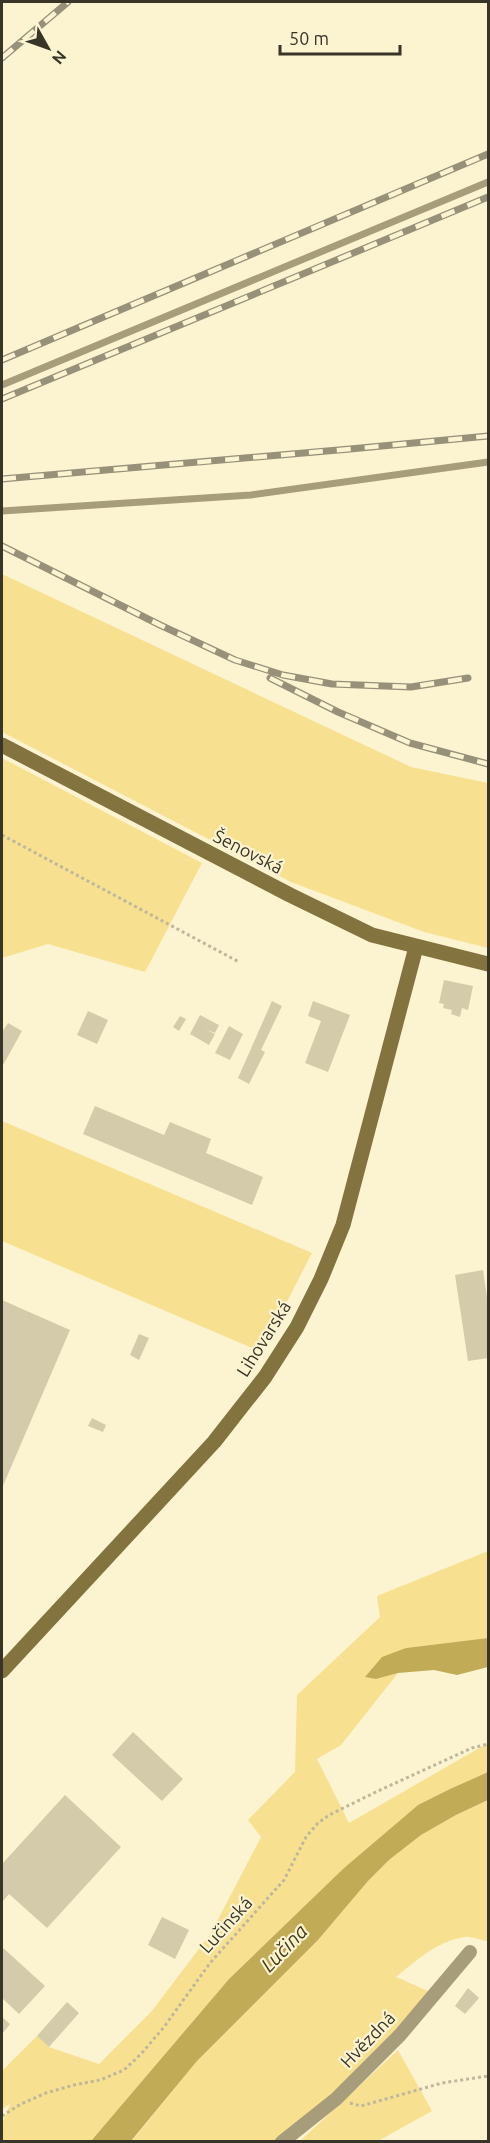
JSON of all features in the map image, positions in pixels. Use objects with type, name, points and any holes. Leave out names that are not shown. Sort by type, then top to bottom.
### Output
[{"type":"street","name":"Šenovská","points":[[2,745],[372,935],[489,964]]},
{"type":"street","name":"Lihovarská","points":[[2,1671],[214,1442],[265,1377],[297,1327],[321,1279],[343,1225],[416,947]]},
{"type":"street","name":"Hvězdná","points":[[282,2142],[336,2099],[400,2035],[470,1952]]},
{"type":"lane","points":[[2,385],[489,182]]},
{"type":"lane","points":[[2,511],[251,495],[489,462]]},
{"type":"path","points":[[2,835],[239,962]]},
{"type":"path","name":"Lučinská","points":[[2,2116],[21,2104],[46,2093],[100,2080],[124,2070],[164,2027],[210,1963],[284,1881],[306,1837],[318,1823],[329,1815],[378,1791],[472,1748],[489,1744]]},
{"type":"path","points":[[336,2099],[360,2106],[442,2083],[489,2076]]},
{"type":"shaded area","points":[[2,574],[411,767],[488,783],[488,948],[424,932],[291,882],[2,732]]},
{"type":"shaded area","points":[[2,758],[202,863],[145,972],[48,944],[2,958]]},
{"type":"shaded area","points":[[2,1121],[312,1253],[261,1352],[2,1241]]},
{"type":"shaded area","points":[[488,1551],[488,1638],[406,1648],[376,1679],[398,1673],[341,1745],[317,1759],[349,1823],[488,1743],[488,1772],[418,1805],[344,1868],[229,1979],[91,2141],[2,2141],[2,2124],[10,2104],[2,2109],[2,2071],[37,2036],[49,2047],[99,2064],[151,2012],[211,1933],[261,1837],[248,1820],[295,1772],[297,1695],[380,1617],[377,1596]]},
{"type":"shaded area","points":[[488,1800],[488,1941],[468,1937],[455,1939],[428,1952],[396,1977],[428,1991],[410,2014],[348,2081],[274,2141],[131,2142],[197,2061],[318,1940],[389,1860],[421,1835]]},
{"type":"shaded area","points":[[398,2050],[432,2111],[378,2141],[300,2141]]},
{"type":"water","points":[[488,1638],[488,1667],[457,1675],[434,1670],[398,1673],[376,1679],[365,1677],[382,1657],[406,1648]]},
{"type":"water","name":"Lučina","points":[[488,1772],[488,1800],[421,1835],[389,1860],[318,1940],[197,2061],[131,2141],[91,2141],[229,1979],[344,1868],[418,1805]]},
{"type":"building","points":[[444,980],[473,986],[468,1010],[462,1008],[460,1017],[451,1014],[452,1010],[443,1008],[444,1004],[439,1003]]},
{"type":"building","points":[[272,1001],[282,1006],[261,1050],[265,1052],[249,1084],[238,1078]]},
{"type":"building","points":[[313,1001],[350,1015],[328,1072],[305,1063],[321,1021],[308,1016]]},
{"type":"building","points":[[88,1011],[108,1020],[97,1044],[77,1035]]},
{"type":"building","points":[[200,1015],[219,1025],[215,1033],[205,1029],[215,1034],[209,1045],[190,1034]]},
{"type":"building","points":[[180,1016],[186,1019],[179,1031],[173,1027]]},
{"type":"building","points":[[8,1023],[22,1031],[2,1067],[2,1032]]},
{"type":"building","points":[[229,1026],[243,1034],[230,1060],[215,1053]]},
{"type":"building","points":[[95,1106],[164,1135],[170,1122],[211,1139],[206,1153],[263,1177],[252,1205],[83,1134]]},
{"type":"building","points":[[483,1270],[488,1304],[488,1358],[468,1361],[455,1275]]},
{"type":"building","points":[[2,1300],[70,1330],[2,1488]]},
{"type":"building","points":[[139,1334],[149,1338],[139,1360],[130,1355]]},
{"type":"building","points":[[92,1418],[106,1425],[103,1432],[88,1426]]},
{"type":"building","points":[[133,1732],[183,1779],[162,1801],[112,1755]]},
{"type":"building","points":[[65,1795],[121,1847],[47,1928],[9,1894],[2,1902],[2,1864]]},
{"type":"building","points":[[162,1917],[189,1930],[175,1959],[148,1945]]},
{"type":"building","points":[[2,1947],[45,1986],[19,2014],[2,1998]]},
{"type":"building","points":[[468,1988],[479,1998],[465,2014],[455,2006]]},
{"type":"building","points":[[67,2002],[79,2013],[49,2047],[37,2036]]},
{"type":"building","points":[[2,2017],[10,2024],[2,2034]]},
{"type":"railway","points":[[2,58],[68,2]]},
{"type":"railway","points":[[2,360],[488,154]]},
{"type":"railway","points":[[2,399],[488,197]]},
{"type":"railway","points":[[2,479],[488,436]]},
{"type":"railway","points":[[2,546],[235,660],[283,675],[332,684],[411,687],[468,678]]},
{"type":"railway","points":[[270,678],[338,712],[410,743],[488,764]]}]
